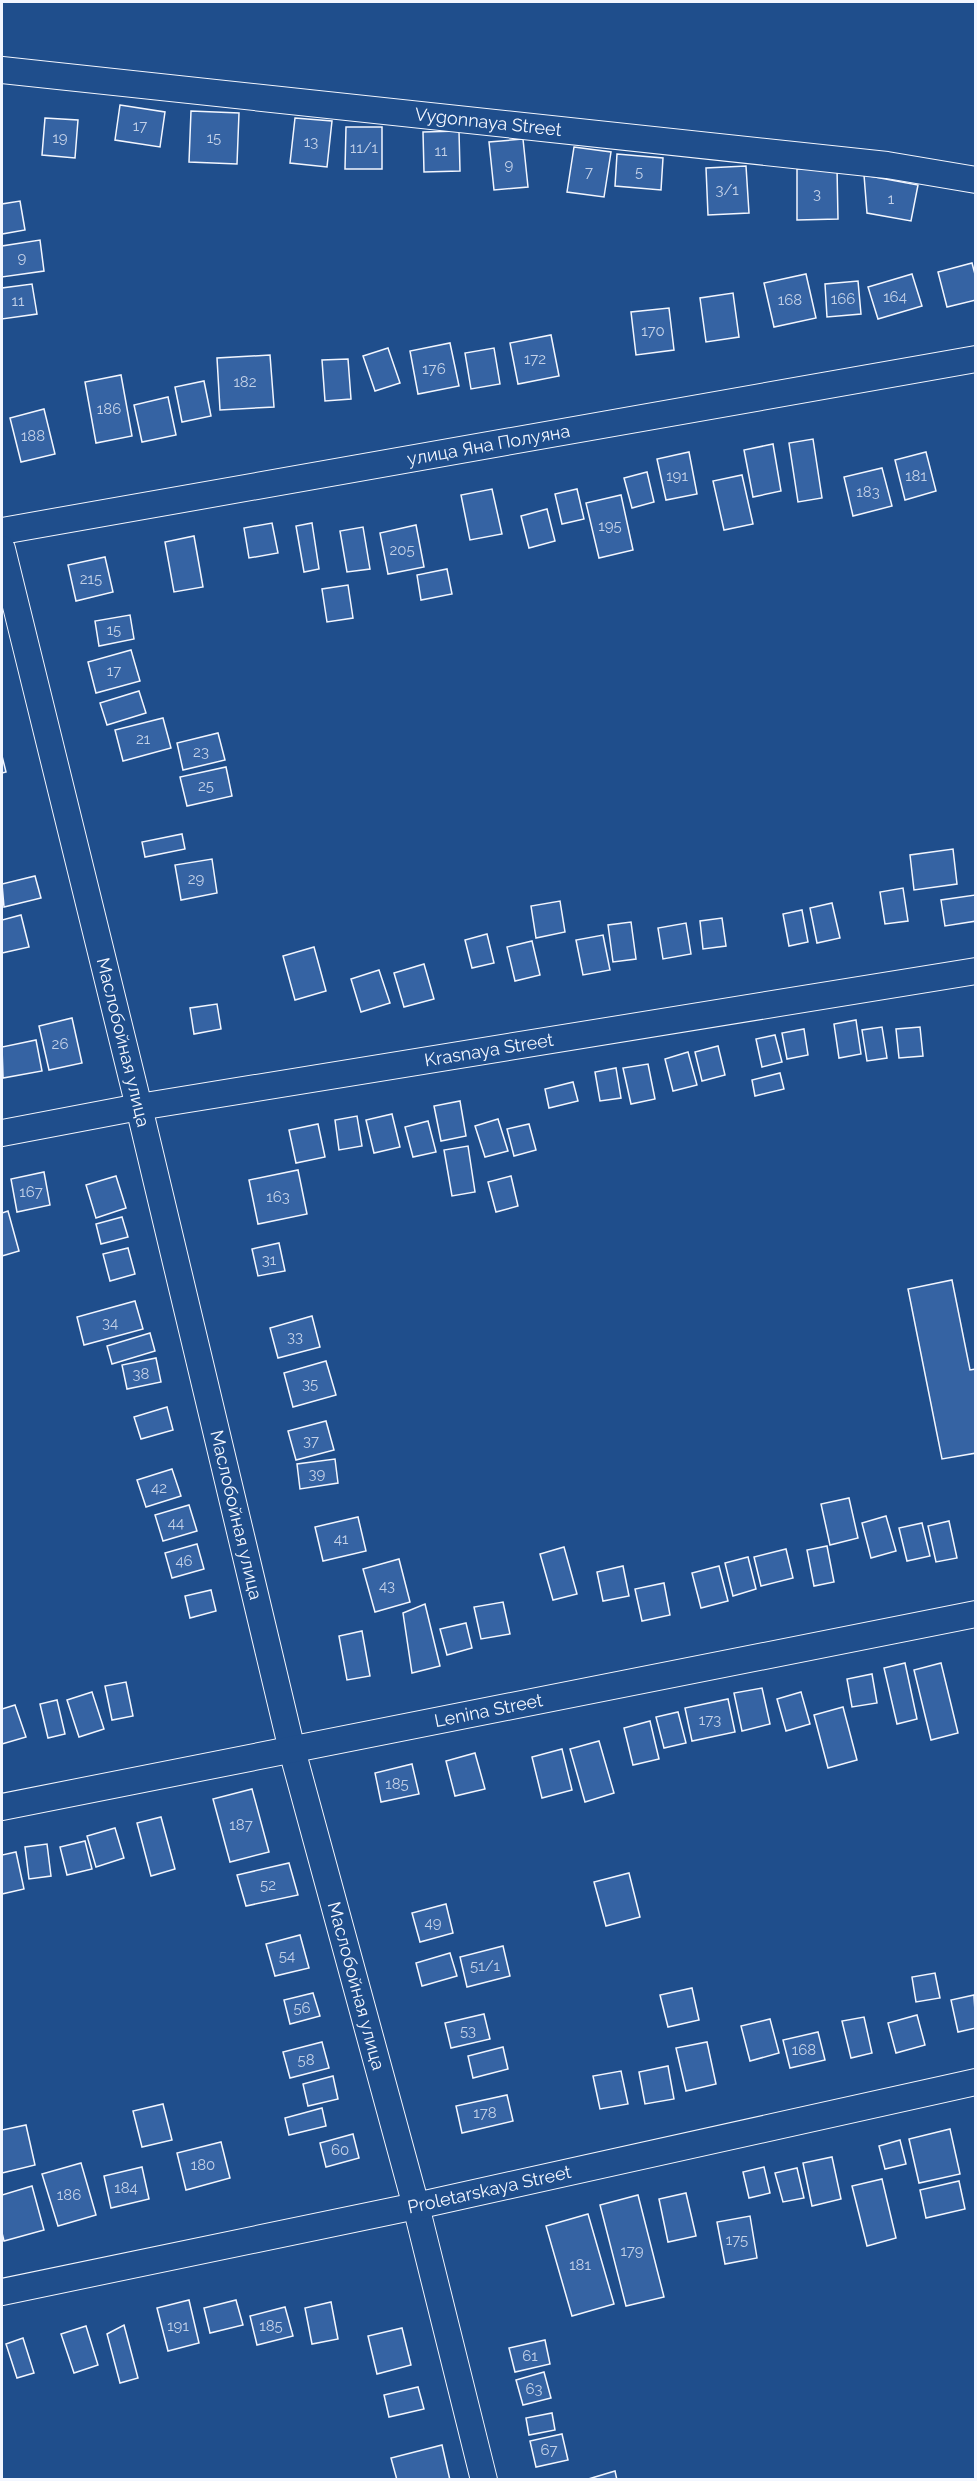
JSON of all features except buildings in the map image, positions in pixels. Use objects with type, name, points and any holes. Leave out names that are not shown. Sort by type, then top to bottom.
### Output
[{"type":"street","name":"Vygonnaya Street","points":[[2,70],[876,164],[975,180]]},
{"type":"street","name":"улица Яна Полуяна","points":[[2,531],[975,359]]},
{"type":"street","name":"Маслобойная улица","points":[[2,549],[139,1107],[292,1750],[416,2206],[484,2480]]},
{"type":"street","name":"Krasnaya Street","points":[[2,1133],[139,1107],[975,972]]},
{"type":"street","name":"Lenina Street","points":[[2,1808],[975,1614]]},
{"type":"street","name":"Proletarskaya Street","points":[[2,2292],[416,2206],[975,2082]]}]
